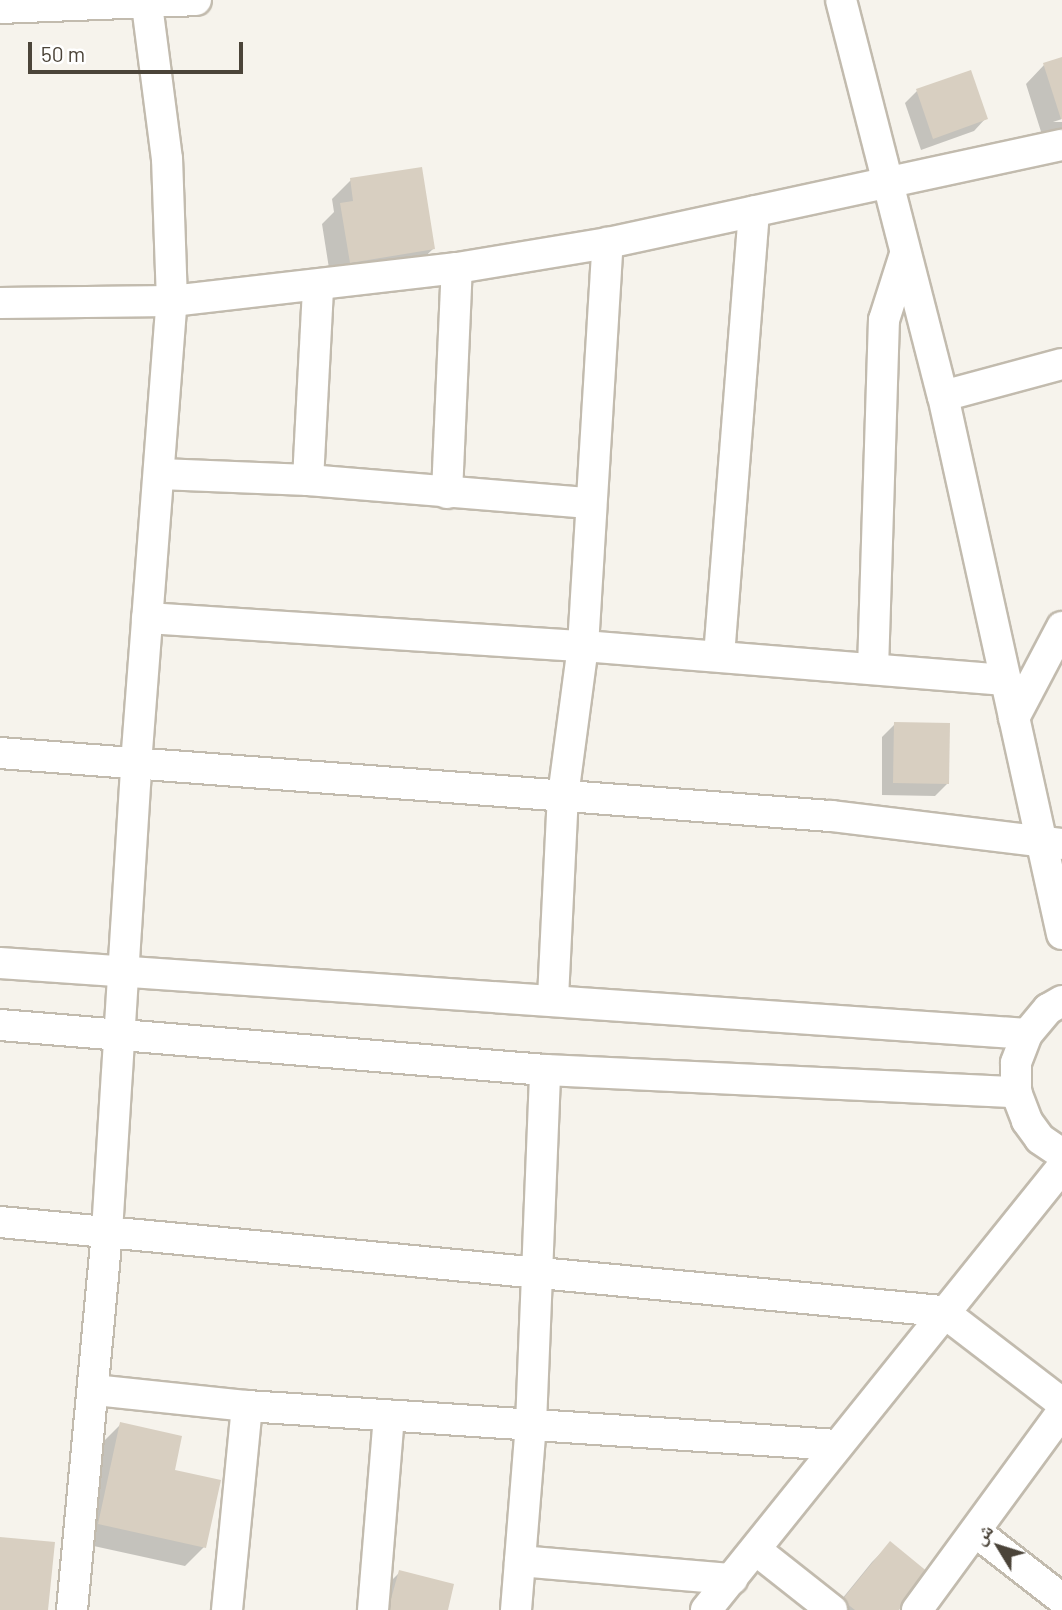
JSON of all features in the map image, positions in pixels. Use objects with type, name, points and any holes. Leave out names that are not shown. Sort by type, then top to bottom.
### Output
[{"type":"street","points":[[0,8],[196,0]]},
{"type":"street","points":[[841,0],[886,185],[943,396],[1014,718],[1053,844],[1062,934]]},
{"type":"street","points":[[72,1610],[107,1231],[136,764],[172,301],[167,159],[147,4]]},
{"type":"street","points":[[0,303],[172,301],[318,288],[457,268],[608,243],[1062,145]]},
{"type":"street","points":[[719,656],[754,211]]},
{"type":"street","points":[[553,998],[564,796],[583,646],[589,503],[608,243]]},
{"type":"street","points":[[873,669],[884,320],[905,254]]},
{"type":"street","points":[[447,493],[457,268]]},
{"type":"street","points":[[308,480],[318,288]]},
{"type":"street","points":[[943,396],[1062,364]]},
{"type":"street","points":[[160,474],[308,480],[589,503]]},
{"type":"street","points":[[148,618],[583,646],[1006,680]]},
{"type":"street","points":[[1014,718],[1062,626]]},
{"type":"street","points":[[0,753],[831,816],[1053,844]]},
{"type":"street","points":[[0,963],[124,973],[553,998],[1027,1034]]},
{"type":"street","points":[[1062,1001],[1048,1009],[1027,1034],[1016,1063],[1016,1092],[1027,1121],[1040,1139],[1062,1154]]},
{"type":"street","points":[[0,1025],[545,1070],[1016,1092]]},
{"type":"street","points":[[516,1610],[531,1424],[545,1070]]},
{"type":"street","points":[[706,1610],[942,1311],[1062,1167]]},
{"type":"street","points":[[0,1222],[536,1276],[942,1311],[1062,1403]]},
{"type":"street","points":[[94,1390],[247,1406],[838,1445]]},
{"type":"street","points":[[227,1610],[247,1406]]},
{"type":"street","points":[[917,1610],[1062,1412]]},
{"type":"street","points":[[373,1610],[389,1416]]},
{"type":"street","points":[[976,1532],[1062,1600]]},
{"type":"street","points":[[756,1550],[832,1610]]},
{"type":"street","points":[[520,1561],[732,1579]]},
{"type":"building","points":[[1062,57],[1062,119],[1061,119],[1043,63]]},
{"type":"building","points":[[971,70],[988,119],[933,139],[916,89]]},
{"type":"building","points":[[422,167],[435,249],[350,263],[340,203],[353,201],[350,178]]},
{"type":"building","points":[[894,722],[950,723],[949,784],[893,783]]},
{"type":"building","points":[[120,1422],[182,1436],[175,1470],[221,1480],[206,1548],[98,1524]]},
{"type":"building","points":[[0,1537],[55,1542],[48,1610],[0,1610]]},
{"type":"building","points":[[890,1541],[929,1573],[899,1610],[855,1610],[842,1600]]},
{"type":"building","points":[[399,1570],[454,1584],[448,1610],[388,1610]]}]
